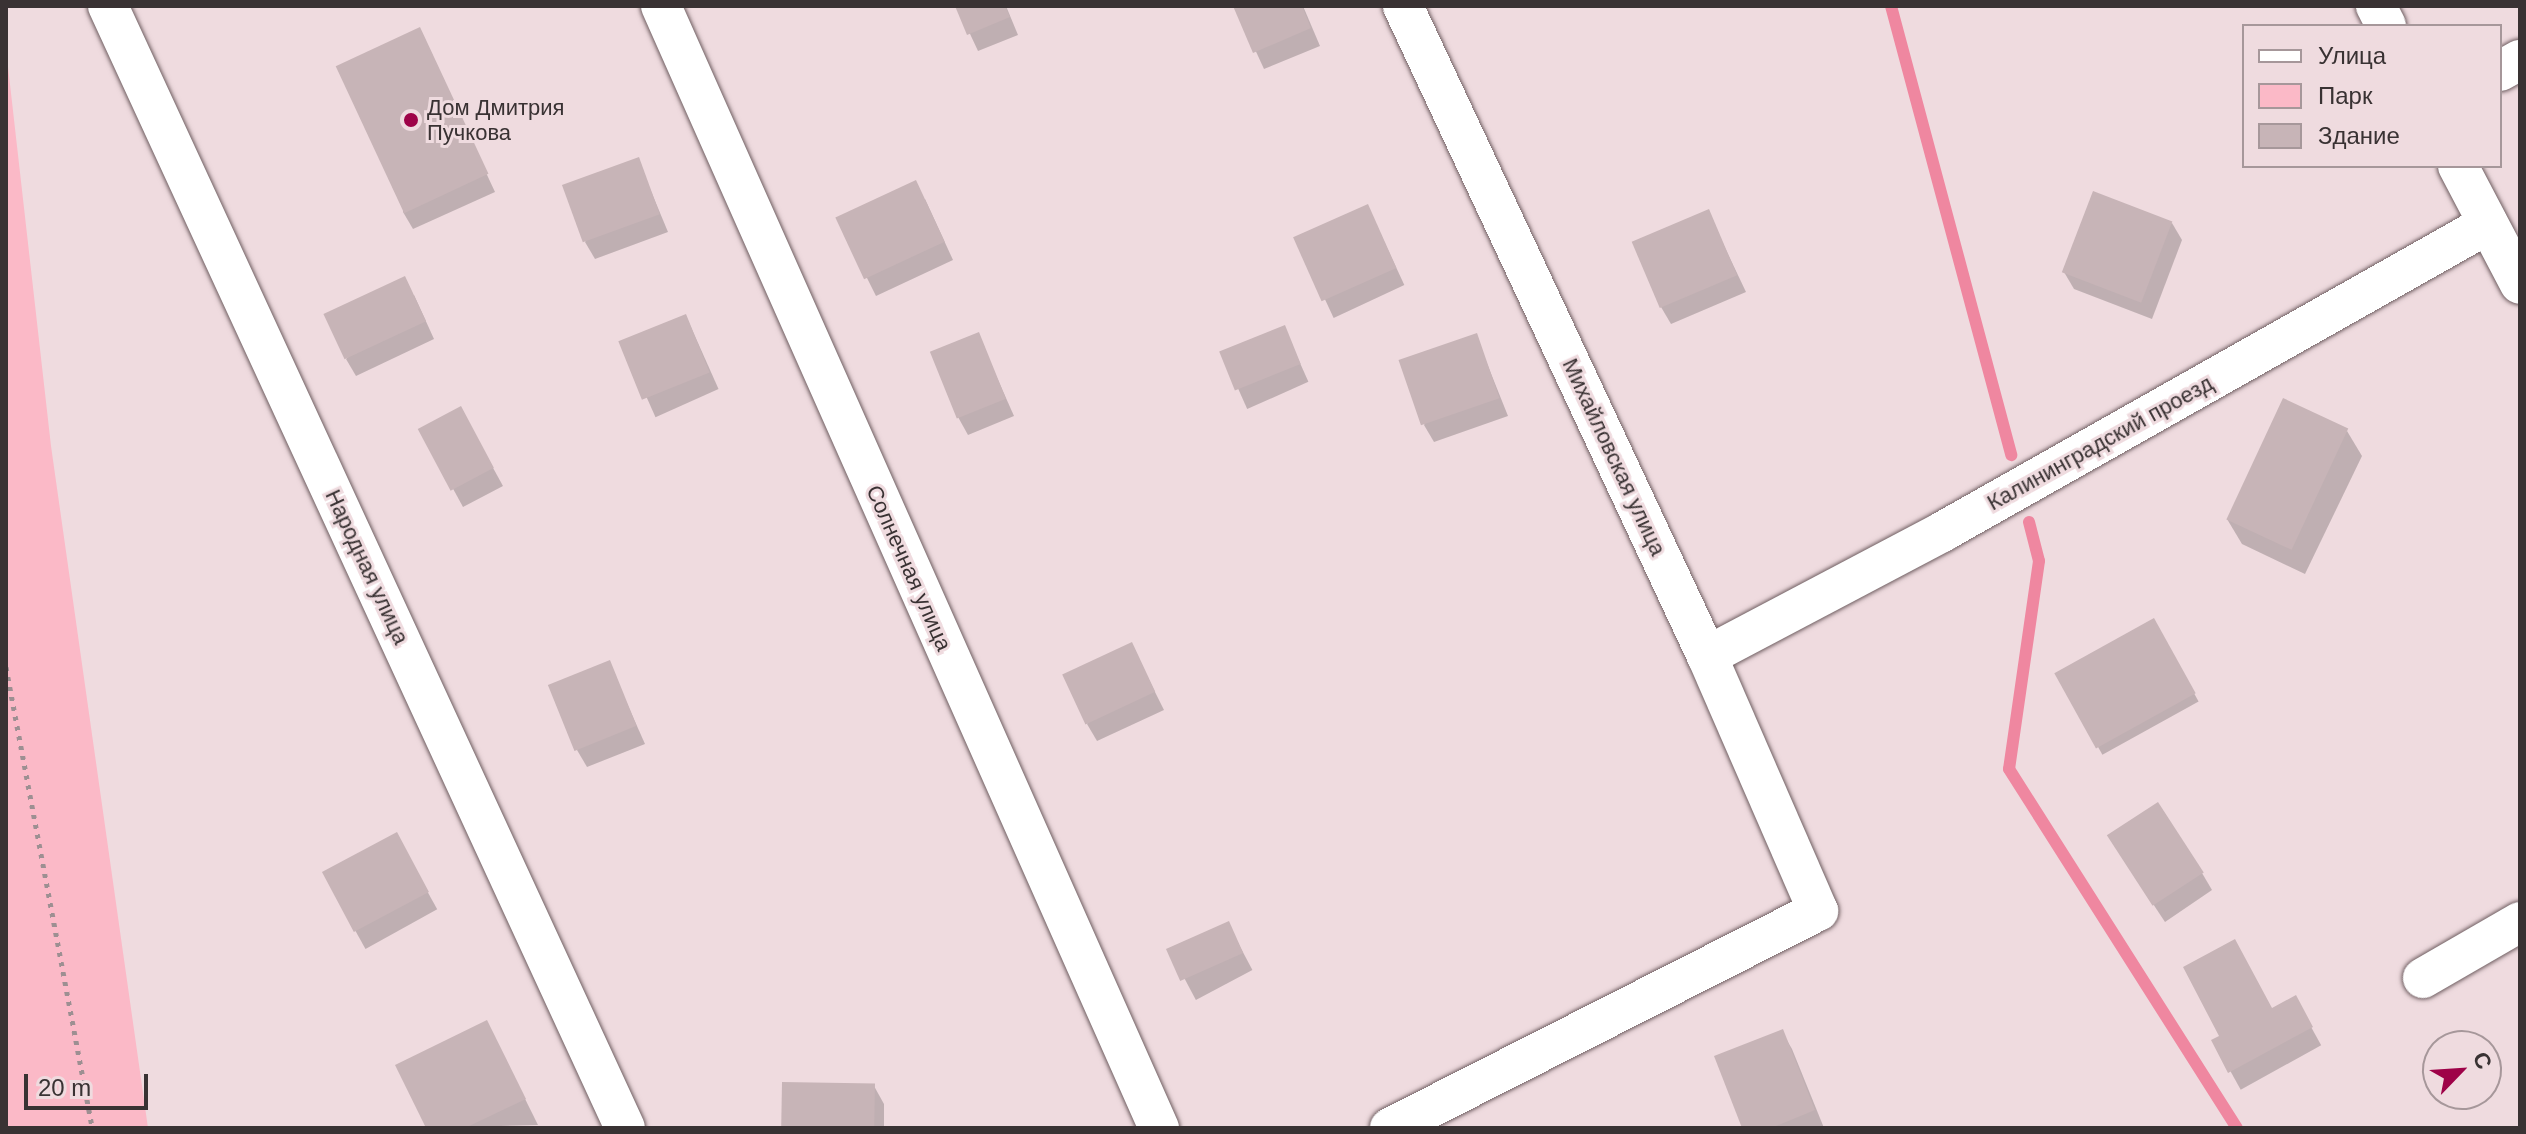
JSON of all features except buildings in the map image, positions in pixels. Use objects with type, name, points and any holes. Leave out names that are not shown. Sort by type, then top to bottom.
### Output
[{"type":"street","name":"Народная улица","points":[[108,6],[625,1128]]},
{"type":"street","name":"Солнечная улица","points":[[661,6],[1159,1128]]},
{"type":"street","name":"Михайловская улица","points":[[1390,1128],[1818,911],[1707,656],[1403,6]]},
{"type":"street","points":[[2376,6],[2385,24]]},
{"type":"street","points":[[2502,70],[2520,60]]},
{"type":"street","points":[[2459,168],[2520,284]]},
{"type":"street","name":"Калининградский проезд","points":[[1707,656],[1942,532],[2488,224]]},
{"type":"street","points":[[2423,978],[2520,922]]},
{"type":"path","points":[[6,667],[92,1128]]},
{"type":"green space","points":[[6,49],[51,446],[148,1128],[6,1128]]},
{"type":"waterway","points":[[1891,6],[2011,455]]},
{"type":"waterway","points":[[2029,522],[2039,561],[2009,769],[2237,1128]]},
{"type":"place","name":"Дом Дмитрия Пучкова","points":[[411,120]]}]
